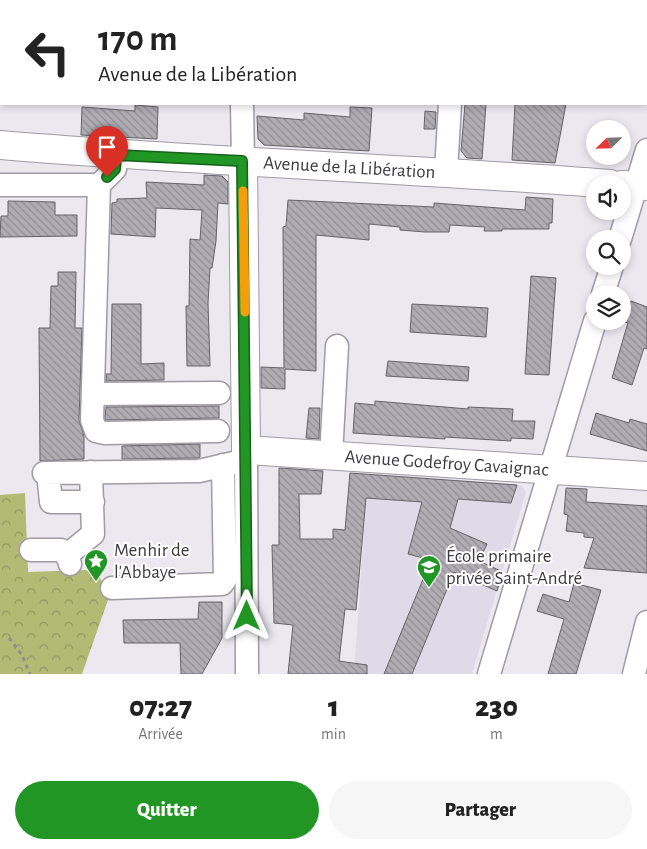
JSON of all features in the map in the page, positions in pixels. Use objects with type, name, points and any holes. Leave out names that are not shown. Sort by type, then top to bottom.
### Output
[{"type":"main road","name":"Avenue de la Libération","points":[[0,145],[116,155],[446,171],[586,182]]},
{"type":"main road","points":[[236,460],[242,161]]},
{"type":"main road","name":"Avenue Godefroy Cavaignac","points":[[236,460],[331,456],[647,476]]},
{"type":"street","points":[[242,105],[242,161]]},
{"type":"street","points":[[446,171],[450,105]]},
{"type":"street","points":[[622,230],[647,150]]},
{"type":"street","points":[[116,155],[115,169],[99,185],[92,420],[96,431],[105,433],[218,431]]},
{"type":"street","points":[[0,185],[99,185]]},
{"type":"street","points":[[489,674],[592,330]]},
{"type":"street","points":[[331,456],[337,346]]},
{"type":"street","points":[[93,394],[219,393]]},
{"type":"street","points":[[93,502],[51,502],[46,473],[199,471],[236,460]]},
{"type":"street","points":[[112,588],[222,584],[225,580],[236,460]]},
{"type":"street","points":[[236,460],[247,674]]},
{"type":"street","points":[[31,550],[61,550],[68,560],[94,534],[91,472]]},
{"type":"street","points":[[634,674],[647,622]]},
{"type":"path","points":[[9,638],[22,655],[30,674]]},
{"type":"shaded area","name":"École primaire privée Saint-André","points":[[368,475],[521,485],[526,492],[472,674],[354,674]]},
{"type":"green space","points":[[25,493],[28,572],[86,570],[100,578],[109,597],[82,674],[0,674],[0,495]]},
{"type":"building","points":[[135,105],[158,107],[157,139],[81,135],[82,107],[135,111]]},
{"type":"building","points":[[465,105],[486,105],[482,159],[467,158],[461,151]]},
{"type":"building","points":[[515,105],[566,105],[555,163],[512,160]]},
{"type":"building","points":[[350,107],[372,108],[369,151],[264,145],[258,139],[257,116],[304,120],[304,113],[350,117]]},
{"type":"building","points":[[425,111],[436,112],[435,129],[424,129]]},
{"type":"building","points":[[204,175],[222,176],[228,182],[228,204],[218,203],[216,241],[212,268],[210,268],[208,303],[210,366],[187,366],[186,306],[189,306],[190,239],[200,240],[202,210],[156,208],[155,237],[111,234],[112,203],[117,202],[117,199],[147,198],[146,182],[204,185]]},
{"type":"building","points":[[526,197],[553,199],[552,223],[549,223],[549,229],[484,231],[485,227],[450,225],[449,232],[425,232],[400,230],[400,227],[369,224],[369,240],[316,235],[316,371],[285,369],[285,389],[261,388],[261,367],[284,368],[283,227],[286,226],[288,200],[434,207],[434,203],[525,210]]},
{"type":"building","points":[[8,201],[55,202],[55,215],[77,215],[77,236],[0,237],[1,216],[8,216]]},
{"type":"building","points":[[58,272],[76,272],[75,328],[82,328],[79,420],[84,436],[84,459],[40,461],[39,328],[50,328],[51,286],[58,286]]},
{"type":"building","points":[[531,276],[556,278],[549,375],[525,374]]},
{"type":"building","points":[[631,301],[647,307],[647,349],[644,348],[632,385],[612,378],[626,330],[631,330]]},
{"type":"building","points":[[112,304],[141,304],[141,364],[164,363],[164,380],[106,381],[106,374],[111,374]]},
{"type":"building","points":[[412,304],[488,308],[486,337],[410,332]]},
{"type":"building","points":[[388,361],[469,367],[468,381],[386,376]]},
{"type":"building","points":[[375,401],[468,409],[468,407],[513,409],[512,421],[535,421],[533,439],[511,438],[511,441],[445,437],[445,439],[353,433],[355,403],[375,405]]},
{"type":"building","points":[[219,406],[219,418],[106,420],[105,418],[106,407]]},
{"type":"building","points":[[309,408],[320,408],[319,439],[306,438]]},
{"type":"building","points":[[596,413],[629,423],[630,419],[647,424],[647,451],[590,434]]},
{"type":"building","points":[[200,444],[200,457],[197,458],[122,459],[122,446]]},
{"type":"building","points":[[279,468],[323,471],[321,494],[299,494],[300,539],[333,539],[333,529],[345,530],[350,473],[517,485],[511,503],[458,499],[450,528],[487,544],[479,561],[503,572],[497,591],[454,572],[412,674],[384,674],[431,560],[408,554],[422,502],[366,498],[356,610],[345,609],[339,661],[367,665],[367,674],[288,674],[293,625],[274,623],[272,545],[279,545]]},
{"type":"building","points":[[566,488],[587,489],[586,502],[647,506],[647,573],[584,568],[594,538],[584,537],[584,533],[566,531],[568,515],[564,514]]},
{"type":"building","points":[[574,583],[601,590],[576,674],[548,674],[564,619],[537,611],[543,594],[569,602]]},
{"type":"building","points":[[199,602],[222,602],[222,638],[202,674],[181,674],[180,643],[124,643],[123,620],[198,619]]},
{"type":"slow traffic","points":[[243,191],[245,312]]},
{"type":"place","name":"Menhir de l'Abbaye","points":[[96,582]]},
{"type":"place","name":"École primaire privée Saint-André","points":[[429,588]]},
{"type":"route","points":[[107,177],[115,169],[116,155],[242,161],[247,616]]}]
